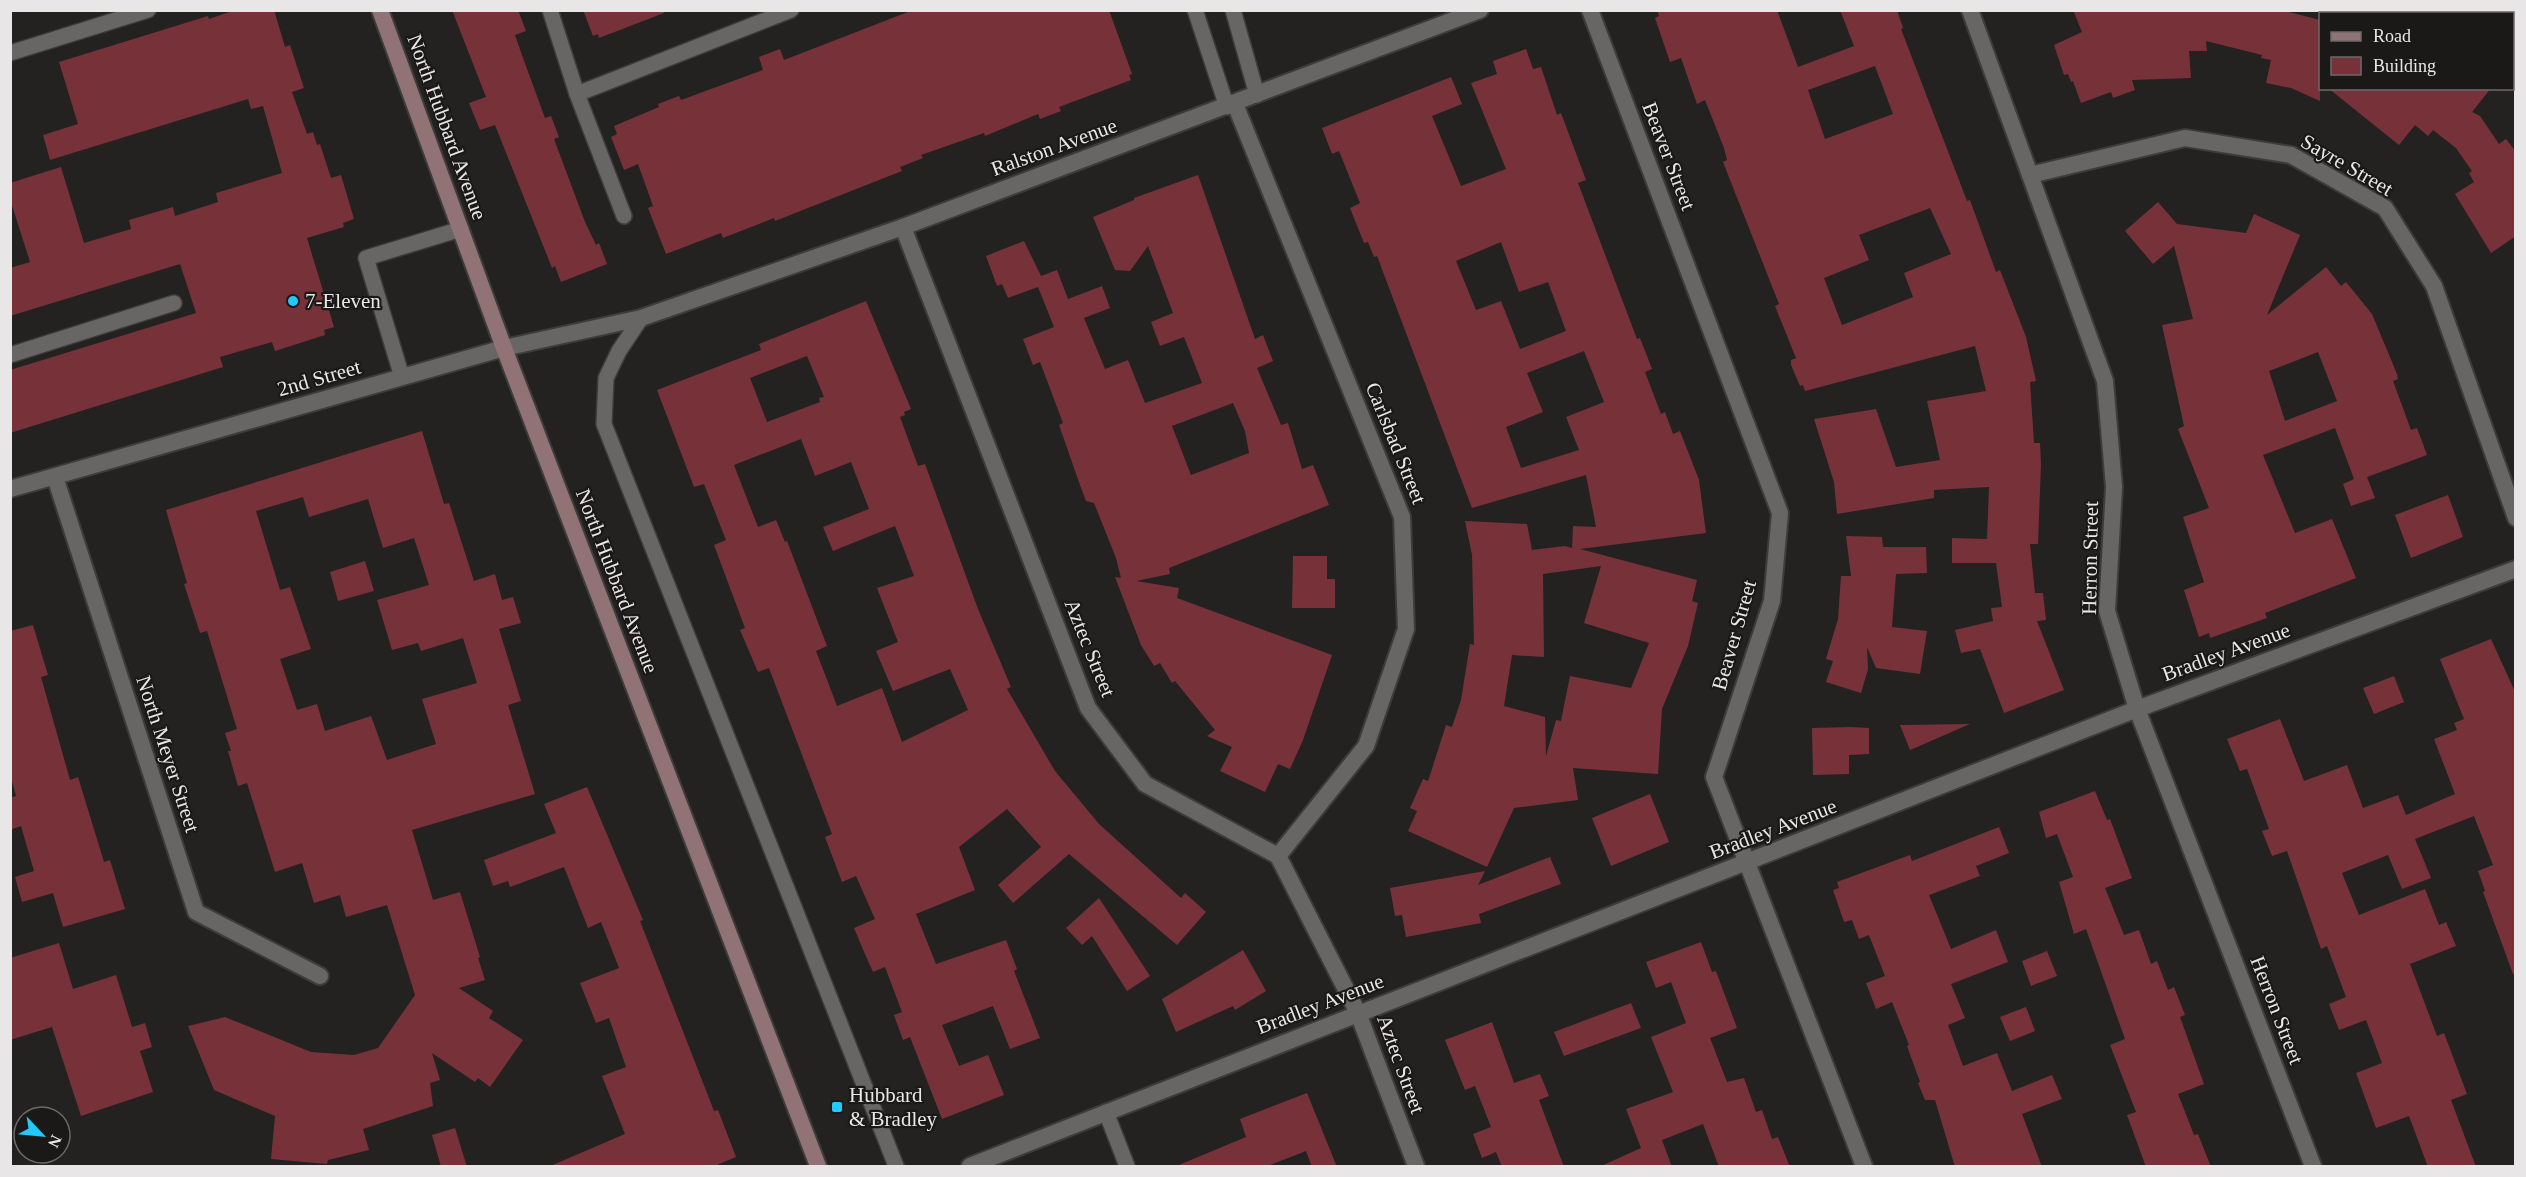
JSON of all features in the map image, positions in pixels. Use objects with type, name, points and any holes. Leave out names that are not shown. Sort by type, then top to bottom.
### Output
[{"type":"main road","name":"North Hubbard Avenue","points":[[380,10],[504,348],[818,1167]]},
{"type":"street","name":"Ralston Avenue","points":[[641,318],[903,227],[1231,106],[1480,10]]},
{"type":"street","name":"Beaver Street","points":[[1590,10],[1780,513],[1772,601],[1714,777],[1864,1167]]},
{"type":"street","name":"Herron Street","points":[[1970,10],[2105,381],[2114,487],[2107,611],[2137,709],[2313,1167]]},
{"type":"street","name":"Carlsbad Street","points":[[1231,106],[1402,517],[1406,629],[1366,746],[1278,856]]},
{"type":"street","name":"Sayre Street","points":[[2030,175],[2185,138],[2291,155],[2385,208],[2434,286],[2516,518]]},
{"type":"street","name":"Aztec Street","points":[[903,227],[1088,708],[1145,784],[1278,856],[1358,1013],[1416,1167]]},
{"type":"street","name":"2nd Street","points":[[10,489],[504,348],[641,318]]},
{"type":"street","name":"North Meyer Street","points":[[55,477],[196,912],[321,976]]},
{"type":"street","name":"Bradley Avenue","points":[[970,1167],[2137,709],[2516,569]]},
{"type":"lane","points":[[10,53],[148,10]]},
{"type":"lane","points":[[550,10],[577,94],[624,216]]},
{"type":"lane","points":[[577,94],[791,10]]},
{"type":"lane","points":[[1195,10],[1231,106]]},
{"type":"lane","points":[[1233,10],[1257,95]]},
{"type":"lane","points":[[402,377],[366,258],[460,229]]},
{"type":"lane","points":[[10,355],[174,303]]},
{"type":"lane","points":[[641,318],[619,351],[606,378],[604,424],[896,1167]]},
{"type":"lane","points":[[1106,1112],[1127,1167]]},
{"type":"building","points":[[235,10],[274,10],[285,47],[290,45],[304,88],[292,92],[307,134],[313,132],[317,145],[320,144],[331,178],[341,175],[354,219],[343,223],[344,227],[307,238],[334,327],[324,330],[325,335],[275,351],[272,342],[220,357],[223,367],[10,433],[10,370],[196,313],[180,264],[10,316],[10,268],[30,262],[10,199],[10,183],[61,167],[84,243],[131,229],[129,220],[173,207],[175,216],[218,202],[216,193],[282,173],[263,106],[251,109],[248,99],[50,160],[43,135],[78,124],[59,62],[208,16],[209,19]]},
{"type":"building","points":[[452,10],[518,10],[526,31],[515,35],[523,58],[545,118],[551,116],[559,137],[554,139],[585,222],[596,245],[599,243],[607,264],[561,282],[555,266],[552,268],[495,125],[480,130],[469,103],[486,97]]},
{"type":"building","points":[[583,10],[664,10],[664,13],[599,38],[598,34],[593,36]]},
{"type":"building","points":[[913,10],[1109,10],[1132,74],[1129,75],[1131,80],[1059,107],[1061,111],[1040,119],[1038,114],[985,136],[984,133],[921,155],[923,158],[900,167],[902,171],[775,221],[774,218],[723,238],[721,233],[666,254],[648,208],[653,206],[638,164],[624,170],[611,137],[617,134],[614,126],[679,96],[681,100],[763,70],[759,57],[780,49],[784,60]]},
{"type":"building","points":[[1657,10],[1777,10],[1798,67],[1854,46],[1840,10],[1897,10],[1903,28],[1901,29],[1967,201],[1970,200],[1996,272],[2000,270],[2026,337],[2036,381],[2030,382],[2034,443],[2040,443],[2041,464],[2038,544],[2030,544],[2035,593],[2043,593],[2046,620],[2037,621],[2064,690],[2004,713],[1980,649],[1961,653],[1955,630],[1993,621],[1991,608],[2002,607],[1996,563],[1952,563],[1952,538],[1987,539],[1989,487],[1934,490],[1934,498],[1837,514],[1834,482],[1814,419],[1876,409],[1896,467],[1940,460],[1927,401],[1986,391],[1975,346],[1805,391],[1803,385],[1800,386],[1791,365],[1791,360],[1796,358],[1775,306],[1779,304],[1723,162],[1727,160],[1724,148],[1705,100],[1697,104],[1681,58],[1670,62],[1655,18],[1659,16]],"holes":[[[1875,66],[1893,114],[1825,139],[1808,90]],[[1930,208],[1951,254],[1904,273],[1913,297],[1842,325],[1824,278],[1869,260],[1859,235]]]},
{"type":"building","points":[[2073,10],[2281,10],[2319,20],[2320,101],[2291,88],[2266,83],[2271,60],[2261,58],[2262,55],[2206,41],[2207,51],[2189,51],[2191,78],[2132,80],[2135,90],[2113,98],[2111,92],[2081,103],[2073,81],[2071,82],[2068,74],[2064,75],[2054,45],[2082,32]]},
{"type":"building","points":[[1526,49],[1533,69],[1541,67],[1557,115],[1561,113],[1586,180],[1578,183],[1637,339],[1640,338],[1652,369],[1645,372],[1661,414],[1665,412],[1673,434],[1680,431],[1699,480],[1706,533],[1580,549],[1697,580],[1692,601],[1698,603],[1688,646],[1662,709],[1658,774],[1573,768],[1578,800],[1514,808],[1487,867],[1408,831],[1417,811],[1410,808],[1423,779],[1428,781],[1446,725],[1452,727],[1461,700],[1470,644],[1474,645],[1472,555],[1465,521],[1527,524],[1532,550],[1565,546],[1572,548],[1573,526],[1596,527],[1586,475],[1472,508],[1377,256],[1374,257],[1368,242],[1364,243],[1350,208],[1360,203],[1339,151],[1332,154],[1322,128],[1451,77],[1462,104],[1432,116],[1461,186],[1506,169],[1471,83],[1497,74],[1493,61]],"holes":[[[1501,242],[1519,292],[1548,282],[1566,331],[1520,349],[1501,301],[1476,310],[1456,261]],[[1584,351],[1604,402],[1566,417],[1579,450],[1521,468],[1506,427],[1543,412],[1527,373]],[[1601,566],[1584,623],[1649,643],[1631,688],[1570,676],[1561,721],[1556,720],[1546,756],[1545,717],[1504,706],[1512,655],[1544,657],[1543,574]]]},
{"type":"building","points":[[2330,90],[2489,90],[2472,112],[2480,116],[2499,144],[2506,139],[2516,152],[2516,236],[2491,253],[2455,194],[2474,182],[2469,173],[2472,171],[2456,148],[2433,130],[2428,136],[2415,125],[2399,145]]},
{"type":"building","points":[[1198,175],[1255,339],[1263,335],[1273,361],[1257,368],[1281,425],[1288,423],[1302,469],[1313,465],[1329,505],[1169,568],[1170,574],[1136,581],[1179,588],[1177,598],[1332,655],[1303,740],[1290,769],[1278,764],[1265,792],[1220,771],[1232,747],[1207,736],[1215,730],[1175,681],[1172,683],[1160,663],[1154,666],[1141,645],[1115,577],[1121,578],[1116,558],[1094,503],[1086,501],[1059,425],[1063,423],[1040,362],[1033,365],[1023,339],[1054,327],[1038,287],[1008,298],[1002,284],[997,286],[986,256],[1024,241],[1041,276],[1057,270],[1068,299],[1102,286],[1110,308],[1084,318],[1105,369],[1128,360],[1145,403],[1202,383],[1184,337],[1160,346],[1151,322],[1173,313],[1148,246],[1130,271],[1115,270],[1093,217],[1134,200],[1134,198]],"holes":[[[1233,403],[1245,431],[1249,453],[1191,475],[1172,426]]]},
{"type":"building","points":[[2158,202],[2177,224],[2246,233],[2254,214],[2300,235],[2267,315],[2326,267],[2341,286],[2346,282],[2372,314],[2397,374],[2398,379],[2393,381],[2411,430],[2417,428],[2427,455],[2367,477],[2375,498],[2351,506],[2343,484],[2354,479],[2335,428],[2263,455],[2295,533],[2332,519],[2356,578],[2265,613],[2267,618],[2210,638],[2209,633],[2199,637],[2184,590],[2204,582],[2183,517],[2209,508],[2178,429],[2184,426],[2162,325],[2193,319],[2174,246],[2153,264],[2125,231]],"holes":[[[2318,352],[2337,401],[2285,421],[2269,371]]]},
{"type":"building","points":[[866,301],[911,409],[900,417],[918,466],[925,464],[978,609],[1011,687],[1007,689],[1055,771],[1099,824],[1181,898],[1185,893],[1206,912],[1177,945],[1069,854],[1013,903],[998,885],[1041,847],[1007,809],[959,847],[975,890],[916,914],[936,964],[1006,940],[1017,969],[1014,971],[1040,1038],[1010,1049],[993,1006],[942,1025],[959,1066],[988,1055],[1004,1095],[942,1119],[910,1037],[903,1040],[894,1015],[902,1012],[885,967],[873,972],[854,928],[875,919],[856,876],[842,882],[825,837],[832,834],[769,668],[758,672],[740,630],[745,628],[714,545],[726,540],[704,484],[694,487],[657,390],[761,350],[759,344]],"holes":[[[807,356],[824,397],[819,398],[820,402],[767,422],[750,378]],[[801,439],[815,476],[851,462],[869,509],[823,527],[833,551],[895,526],[914,576],[877,588],[898,642],[876,651],[893,691],[950,669],[968,710],[902,742],[882,688],[837,706],[816,651],[827,646],[787,541],[785,542],[776,520],[758,527],[734,465]]]},
{"type":"building","points":[[422,431],[444,504],[449,503],[474,581],[495,574],[502,600],[513,597],[521,623],[499,629],[521,701],[508,705],[535,794],[412,830],[433,900],[460,892],[480,957],[478,958],[485,980],[459,988],[493,1011],[489,1018],[523,1040],[490,1087],[478,1078],[475,1082],[432,1053],[440,1080],[430,1083],[433,1106],[363,1129],[369,1150],[328,1160],[327,1164],[271,1159],[275,1116],[214,1090],[188,1026],[225,1017],[311,1052],[354,1055],[378,1048],[415,995],[387,905],[346,917],[340,895],[314,903],[302,863],[275,872],[247,783],[238,786],[225,733],[237,729],[207,631],[200,633],[184,584],[187,583],[166,510]],"holes":[[[303,497],[309,517],[368,499],[383,548],[414,538],[429,585],[377,600],[392,650],[418,643],[421,651],[463,638],[477,683],[422,699],[436,744],[387,760],[371,716],[325,731],[317,704],[297,710],[280,659],[311,649],[290,587],[280,590],[256,511]]]},
{"type":"building","points":[[2448,495],[2463,537],[2411,558],[2395,515]]},
{"type":"building","points":[[1846,536],[1882,537],[1883,547],[1926,547],[1927,573],[1896,574],[1892,627],[1927,631],[1920,674],[1876,668],[1867,647],[1868,669],[1861,693],[1826,682],[1833,661],[1826,659],[1838,619],[1841,576],[1851,576]]},
{"type":"building","points":[[1293,556],[1327,556],[1327,579],[1335,579],[1335,608],[1292,608]]},
{"type":"building","points":[[365,561],[374,591],[338,601],[330,572]]},
{"type":"building","points":[[33,625],[48,675],[41,677],[70,780],[78,777],[104,862],[110,860],[125,909],[63,927],[53,893],[22,902],[15,877],[34,871],[21,826],[10,830],[10,798],[16,796],[10,774],[10,631]]},
{"type":"building","points":[[2491,639],[2516,694],[2516,974],[2513,974],[2483,892],[2485,891],[2478,871],[2493,865],[2474,816],[2415,839],[2431,878],[2402,889],[2388,855],[2342,873],[2359,915],[2425,889],[2439,925],[2446,922],[2456,946],[2410,964],[2437,1036],[2444,1033],[2467,1094],[2451,1100],[2476,1167],[2428,1167],[2409,1116],[2376,1128],[2356,1073],[2382,1063],[2366,1020],[2339,1030],[2329,1004],[2346,997],[2327,946],[2321,949],[2287,851],[2272,856],[2262,831],[2269,829],[2247,769],[2240,771],[2227,739],[2280,719],[2304,781],[2347,765],[2363,808],[2398,795],[2406,815],[2455,794],[2434,739],[2457,730],[2454,723],[2464,719],[2440,659]]},
{"type":"building","points":[[2394,676],[2404,702],[2374,714],[2363,688]]},
{"type":"building","points":[[1970,724],[1910,750],[1900,725]]},
{"type":"building","points":[[1812,728],[1869,728],[1869,754],[1849,755],[1849,774],[1813,775]]},
{"type":"building","points":[[587,787],[643,920],[640,921],[714,1111],[718,1110],[736,1157],[712,1167],[548,1167],[625,1134],[602,1076],[626,1067],[609,1018],[596,1023],[580,983],[619,968],[601,922],[588,928],[564,867],[510,887],[508,881],[493,886],[484,860],[556,833],[544,804]]},
{"type":"building","points":[[2095,791],[2107,820],[2110,819],[2132,878],[2105,888],[2124,935],[2139,930],[2151,964],[2157,961],[2168,990],[2174,987],[2185,1015],[2180,1017],[2204,1084],[2178,1094],[2194,1135],[2198,1134],[2211,1167],[2146,1167],[2127,1115],[2136,1112],[2110,1045],[2125,1039],[2086,929],[2074,934],[2059,882],[2073,877],[2057,834],[2046,838],[2039,812]]},
{"type":"building","points":[[1650,794],[1669,842],[1611,866],[1592,818]]},
{"type":"building","points":[[1999,827],[2009,853],[1976,866],[1980,876],[1929,895],[1951,949],[1996,930],[2008,962],[1951,984],[1965,1018],[1948,1025],[1963,1066],[1997,1053],[2012,1091],[2052,1075],[2062,1099],[2022,1114],[2042,1167],[1955,1167],[1935,1100],[1925,1100],[1907,1046],[1909,1045],[1892,1002],[1876,1009],[1866,983],[1885,976],[1869,935],[1859,939],[1852,920],[1844,922],[1833,890],[1839,888],[1837,882],[1910,855],[1912,861]]},
{"type":"building","points":[[1550,857],[1561,884],[1479,914],[1481,923],[1406,937],[1402,915],[1395,916],[1390,888],[1485,871],[1478,885]]},
{"type":"building","points":[[1099,898],[1150,976],[1127,991],[1092,936],[1082,945],[1066,928]]},
{"type":"building","points":[[1701,942],[1712,972],[1716,971],[1737,1028],[1710,1038],[1727,1082],[1744,1078],[1756,1112],[1762,1110],[1772,1139],[1778,1137],[1790,1167],[1719,1167],[1703,1124],[1662,1140],[1672,1167],[1599,1167],[1641,1148],[1626,1109],[1673,1092],[1651,1037],[1686,1023],[1671,982],[1656,988],[1646,962]]},
{"type":"building","points":[[59,943],[73,989],[116,975],[132,1027],[145,1023],[152,1047],[140,1051],[153,1092],[81,1116],[52,1027],[10,1040],[10,958]]},
{"type":"building","points":[[1243,950],[1266,991],[1235,1010],[1233,1006],[1176,1032],[1162,999]]},
{"type":"building","points":[[2047,951],[2057,976],[2031,986],[2022,961]]},
{"type":"building","points":[[1631,1003],[1641,1028],[1564,1056],[1554,1032]]},
{"type":"building","points":[[2026,1007],[2035,1031],[2010,1041],[2000,1017]]},
{"type":"building","points":[[1492,1022],[1514,1083],[1540,1074],[1549,1096],[1539,1100],[1564,1167],[1502,1167],[1496,1152],[1482,1158],[1473,1134],[1491,1127],[1475,1086],[1465,1090],[1445,1040]]},
{"type":"building","points":[[1307,1093],[1337,1167],[1312,1167],[1306,1151],[1265,1167],[1174,1167],[1246,1137],[1240,1119]]},
{"type":"building","points":[[455,1128],[467,1167],[441,1167],[432,1135]]},
{"type":"place","name":"7-Eleven","points":[[293,301]]},
{"type":"place","name":"Hubbard & Bradley","points":[[837,1107]]}]
